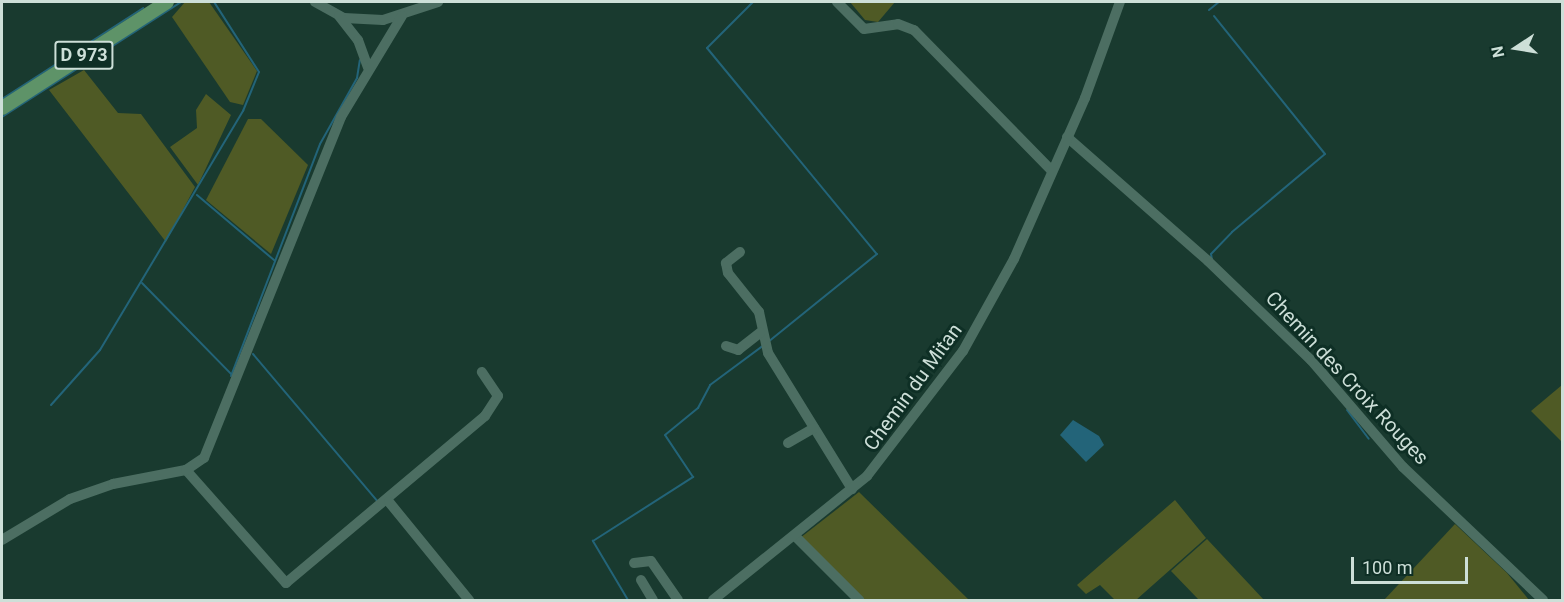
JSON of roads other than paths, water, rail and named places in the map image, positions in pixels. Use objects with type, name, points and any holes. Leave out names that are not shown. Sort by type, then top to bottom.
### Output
[{"type":"main road","name":"D 973","points":[[2,108],[167,2]]},
{"type":"street","points":[[315,2],[338,16],[358,40],[368,67]]},
{"type":"street","points":[[338,16],[402,16],[438,2]]},
{"type":"street","points":[[837,2],[864,29],[898,24],[914,30],[1052,171]]},
{"type":"street","name":"Chemin du Mitan","points":[[713,600],[852,489],[897,443],[969,342],[1052,171],[1120,2]]},
{"type":"street","points":[[2,540],[70,499],[113,484],[186,470],[204,458],[314,177],[368,67],[402,16]]},
{"type":"street","name":"Chemin des Croix Rouges","points":[[1067,137],[1226,277],[1311,360],[1403,466],[1544,600]]},
{"type":"street","points":[[740,252],[726,263],[728,273],[759,312],[760,333],[773,365],[852,489]]},
{"type":"street","points":[[726,346],[738,350],[760,333]]},
{"type":"street","points":[[186,470],[286,583],[389,502],[494,404],[498,396],[482,372]]},
{"type":"street","points":[[788,443],[814,428]]},
{"type":"street","points":[[389,502],[469,600]]},
{"type":"street","points":[[795,536],[859,600]]},
{"type":"street","points":[[634,563],[651,561],[678,600]]},
{"type":"street","points":[[641,580],[653,600]]},
{"type":"water","points":[[1073,420],[1099,436],[1104,445],[1086,462],[1060,435]]},
{"type":"waterway","points":[[2,117],[181,2]]},
{"type":"waterway","points":[[51,405],[100,350],[243,111],[259,72],[214,2]]},
{"type":"waterway","points":[[753,2],[707,48],[877,254],[768,342]]},
{"type":"waterway","points":[[1209,10],[1219,2]]},
{"type":"waterway","points":[[2,99],[143,8]]},
{"type":"waterway","points":[[1212,260],[1211,254],[1232,232],[1325,154],[1214,16]]},
{"type":"waterway","points":[[231,376],[320,144],[357,78],[360,60]]},
{"type":"waterway","points":[[197,195],[275,261]]},
{"type":"waterway","points":[[142,283],[232,375]]},
{"type":"waterway","points":[[628,600],[593,541],[693,477],[665,435],[698,408],[710,385],[764,345]]},
{"type":"waterway","points":[[253,354],[378,502]]},
{"type":"waterway","points":[[1347,410],[1369,439]]}]
